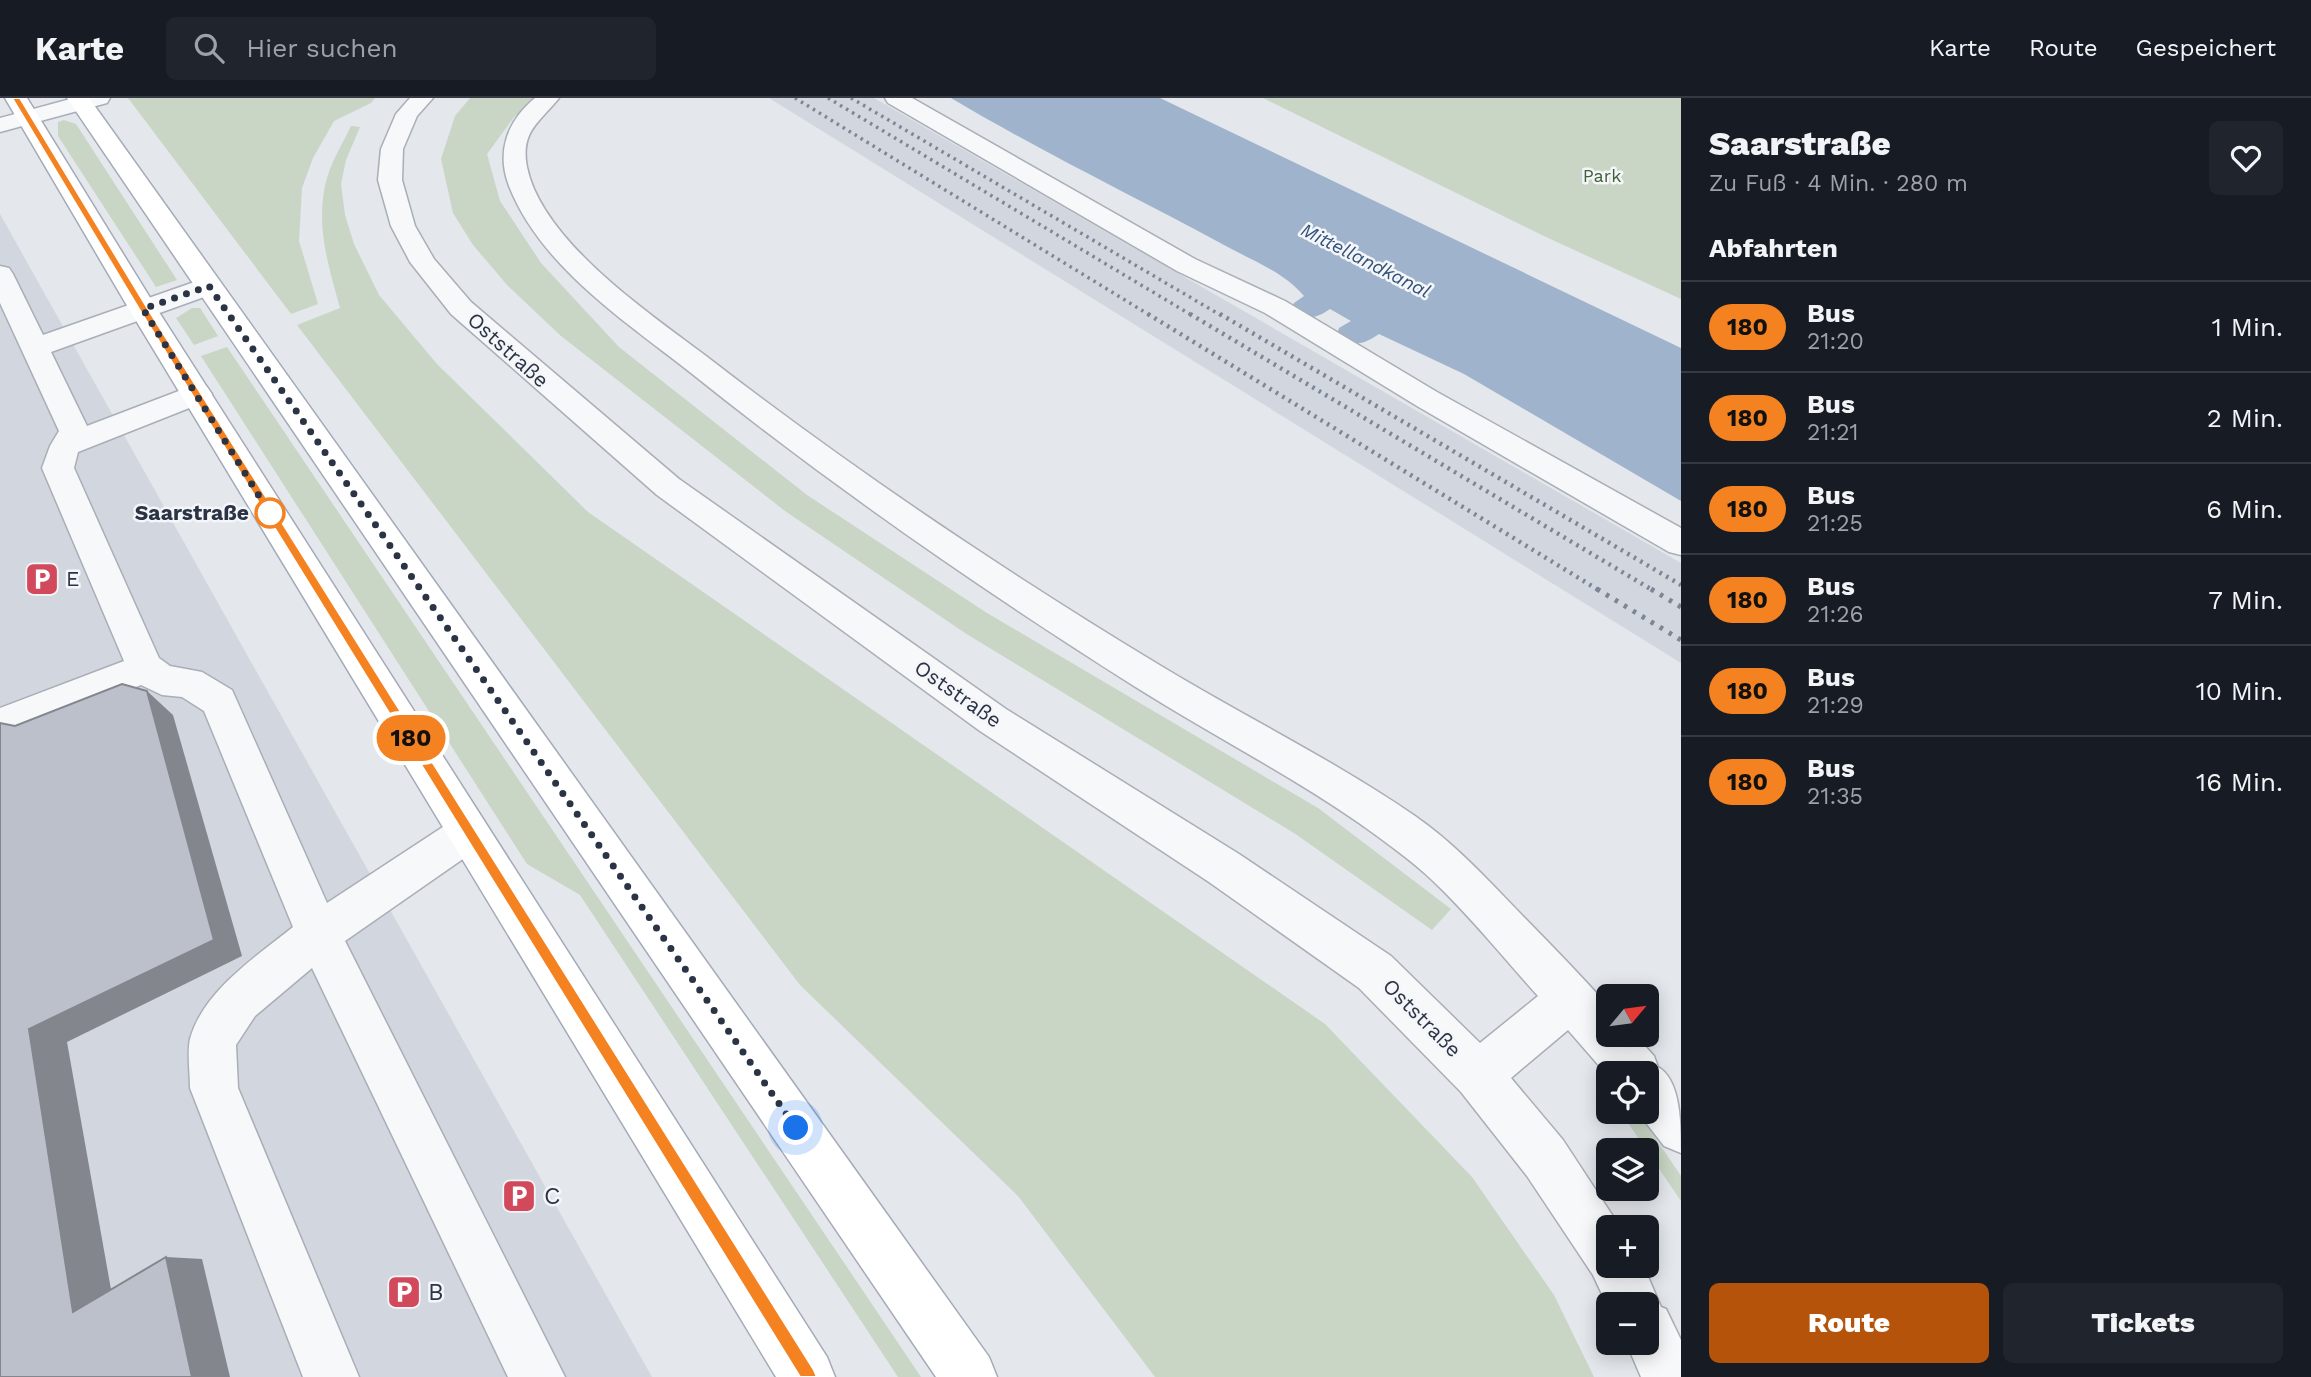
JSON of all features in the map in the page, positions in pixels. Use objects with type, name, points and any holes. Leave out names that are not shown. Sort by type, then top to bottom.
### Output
[{"type":"main road","points":[[86,100],[209,286],[969,1377]]},
{"type":"main road","points":[[15,113],[197,394],[807,1377]]},
{"type":"street","name":"Oststraße","points":[[422,98],[407,114],[392,149],[390,180],[403,226],[423,262],[461,308],[668,487],[993,720],[1224,867],[1375,972],[1478,1074],[1545,1158],[1596,1237]]},
{"type":"street","points":[[548,98],[535,107],[515,134],[515,160],[525,195],[542,224],[603,288],[793,440],[872,496],[1153,680],[1349,793],[1439,858],[1626,1061]]},
{"type":"street","points":[[896,98],[1186,265],[1275,307],[1427,399],[1681,543]]},
{"type":"street","points":[[15,113],[86,100]]},
{"type":"street","points":[[0,274],[75,431],[65,446],[58,468],[145,668],[162,680],[189,683],[219,701],[318,934],[537,1377]]},
{"type":"street","points":[[37,347],[209,286]]},
{"type":"street","points":[[65,446],[197,394]]},
{"type":"street","points":[[0,725],[145,668]]},
{"type":"street","points":[[331,1377],[214,1088],[213,1040],[239,1000],[318,934],[469,832]]},
{"type":"street","points":[[1478,1074],[1526,1032],[1571,998]]},
{"type":"street","points":[[1659,1101],[1681,1129]]},
{"type":"street","points":[[1659,1354],[1670,1377]]},
{"type":"shaded area","points":[[769,98],[874,98],[1681,563],[1681,663]]},
{"type":"shaded area","points":[[0,214],[652,1377],[0,1377]]},
{"type":"green space","points":[[128,98],[375,98],[371,103],[334,121],[313,158],[302,188],[299,241],[318,304],[291,314]]},
{"type":"green space","points":[[470,98],[537,98],[514,117],[487,154],[500,201],[541,263],[619,347],[807,495],[987,613],[1318,808],[1451,909],[1432,930],[1294,833],[965,633],[785,511],[561,336],[508,286],[473,245],[453,213],[441,159],[455,116]]},
{"type":"green space","name":"Park","points":[[1263,98],[1681,98],[1681,299],[1546,237]]},
{"type":"green space","points":[[64,120],[76,124],[177,280],[156,287],[58,136],[58,122]]},
{"type":"green space","points":[[351,126],[360,127],[346,160],[341,184],[345,215],[354,244],[379,295],[437,364],[588,512],[1325,1024],[1472,1177],[1554,1295],[1594,1377],[1155,1377],[1018,1196],[800,985],[297,325],[340,308],[325,248],[322,217],[329,170]]},
{"type":"green space","points":[[192,308],[200,308],[218,336],[194,345],[176,318]]},
{"type":"green space","points":[[227,347],[921,1377],[898,1377],[580,895],[527,864],[201,356]]},
{"type":"green space","points":[[1629,1124],[1646,1124],[1655,1138],[1638,1138]]},
{"type":"green space","points":[[1659,1144],[1681,1176],[1681,1201],[1659,1169]]},
{"type":"water","name":"Mittellandkanal","points":[[951,98],[1160,98],[1681,348],[1681,501],[1464,374],[1379,334],[1358,343],[1336,337],[1339,328],[1351,321],[1330,309],[1310,318],[1290,311],[1294,303],[1304,296],[1277,273],[1052,155]]},
{"type":"building","points":[[122,684],[147,691],[214,940],[29,1029],[73,1312],[166,1257],[192,1377],[0,1377],[0,723],[15,726]]},
{"type":"railway","points":[[795,98],[1151,316]]},
{"type":"railway","points":[[828,98],[1193,316]]},
{"type":"railway","points":[[851,98],[1222,316]]},
{"type":"railway","points":[[1148,314],[1600,591]]},
{"type":"railway","points":[[1190,314],[1654,591]]},
{"type":"railway","points":[[1220,314],[1681,585]]},
{"type":"railway","points":[[1597,589],[1681,640]]},
{"type":"railway","points":[[1651,589],[1681,607]]},
{"type":"bus line","name":"180","points":[[16,98],[143,309],[807,1377]]},
{"type":"place","name":"Saarstraße","points":[[270,513]]},
{"type":"place","name":"E","points":[[42,579]]},
{"type":"place","name":"C","points":[[519,1196]]},
{"type":"place","name":"B","points":[[404,1292]]},
{"type":"route","points":[[270,513],[274,520],[143,309],[209,286],[796,1128]]}]
